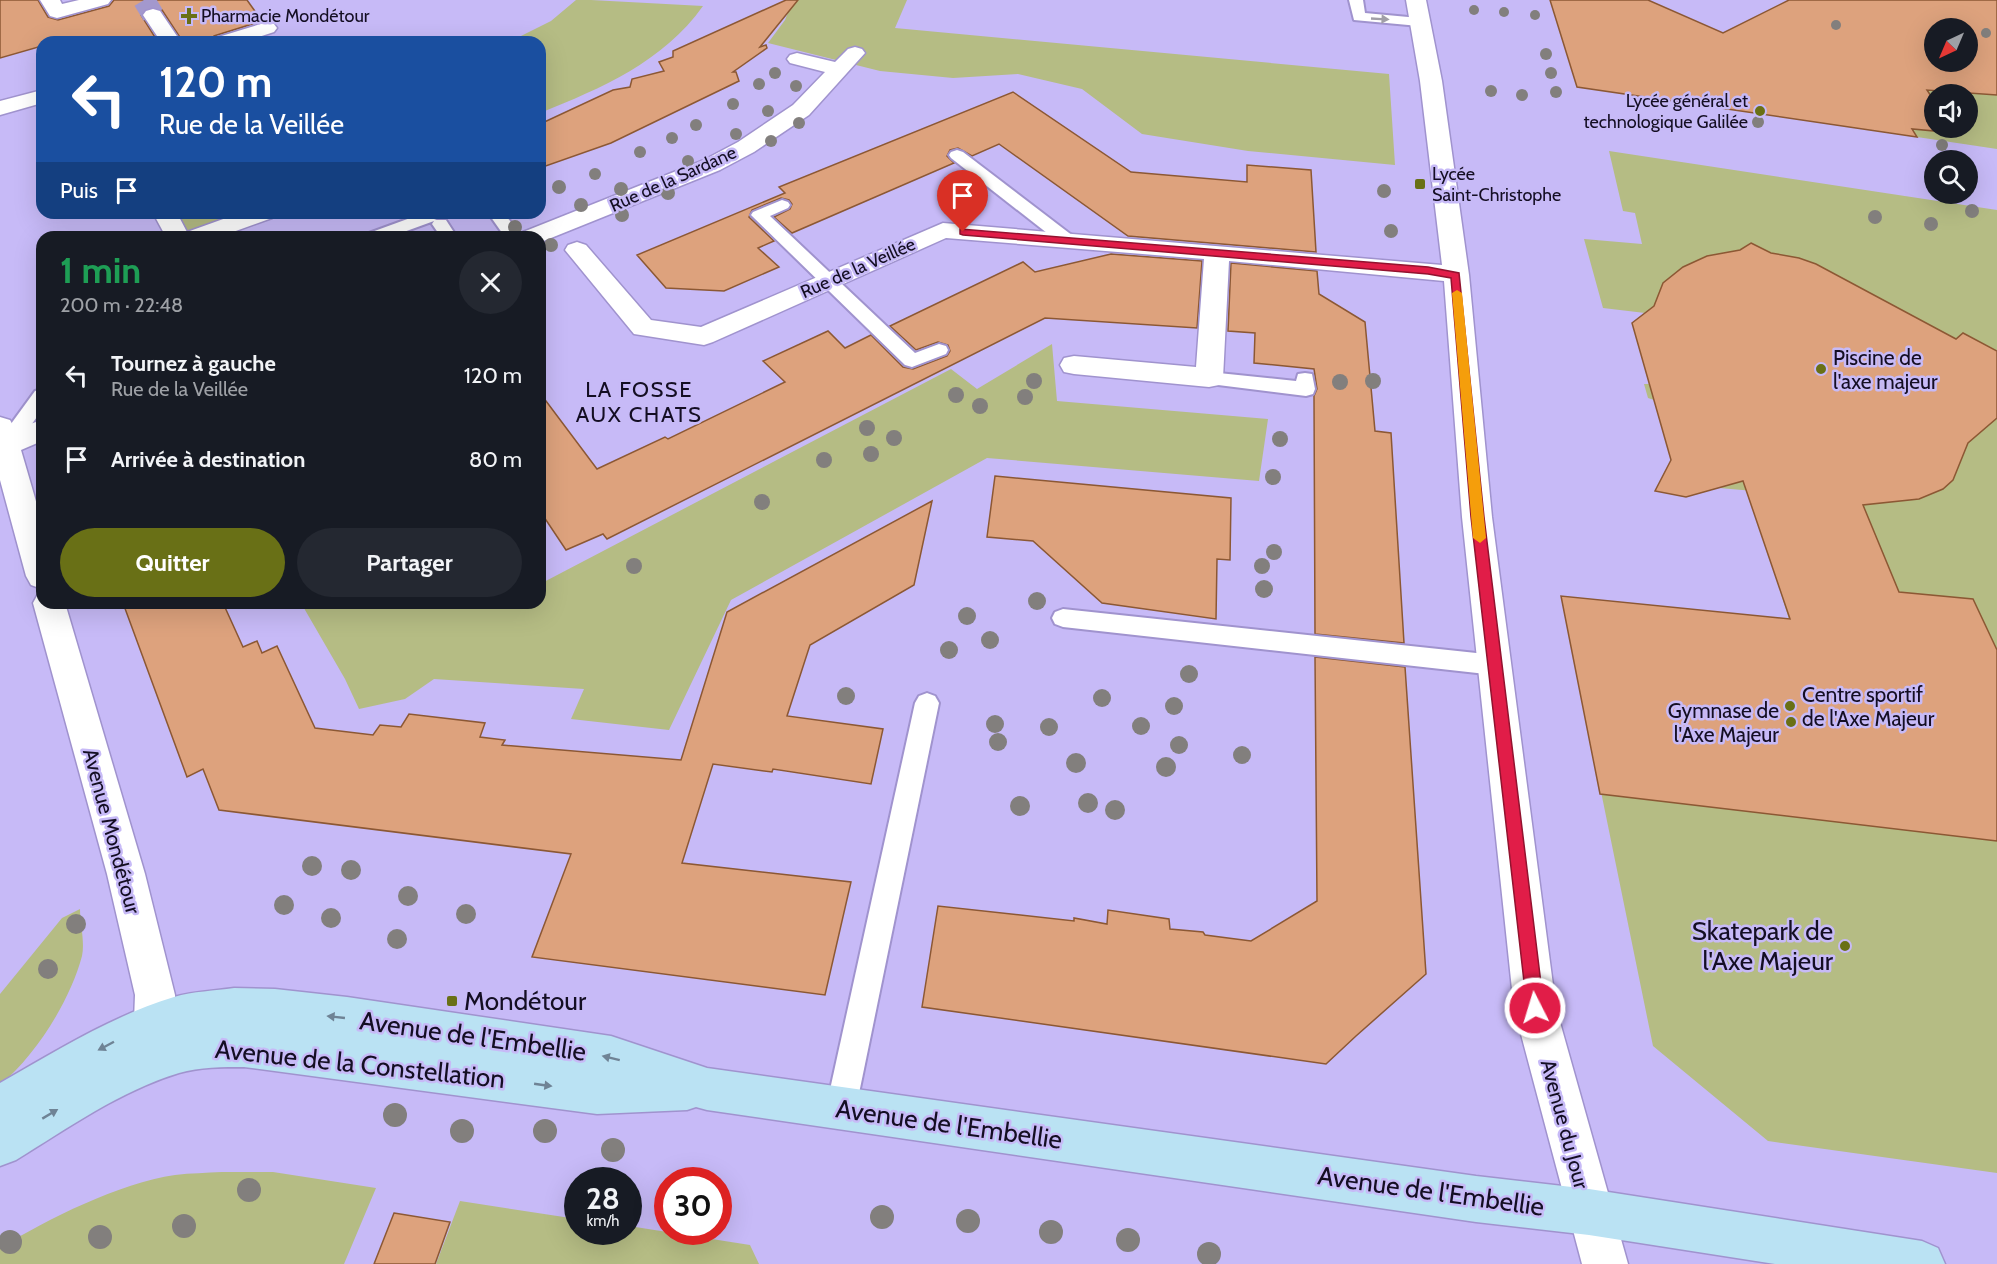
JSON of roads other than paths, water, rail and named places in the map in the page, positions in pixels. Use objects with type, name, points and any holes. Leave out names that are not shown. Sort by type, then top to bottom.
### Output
[{"type":"street","points":[[50,0],[57,12],[101,0]]},
{"type":"street","name":"Avenue du Jour","points":[[1418,11],[1431,81],[1456,275],[1477,517],[1535,1008],[1605,1264]]},
{"type":"street","points":[[153,15],[167,36]]},
{"type":"street","points":[[241,36],[267,28]]},
{"type":"street","name":"Rue de la Sardane","points":[[546,231],[712,165],[746,147],[801,110],[847,61],[797,59]]},
{"type":"street","points":[[0,108],[36,98]]},
{"type":"street","points":[[213,231],[246,219]]},
{"type":"street","name":"Rue de la Veillée","points":[[577,250],[643,328],[704,336],[943,230],[1428,270],[1456,275]]},
{"type":"street","points":[[1074,365],[1209,378],[1217,253]]},
{"type":"street","points":[[36,432],[2,440],[36,556]]},
{"type":"street","name":"Avenue Mondétour","points":[[52,609],[126,874],[155,995],[154,1043]]},
{"type":"street","points":[[0,1107],[111,1043],[154,1043]]},
{"type":"street","name":"Avenue de la Constellation","points":[[0,1144],[105,1082],[154,1043],[206,1047],[231,1046],[488,1077],[597,1093],[707,1089]]},
{"type":"street","name":"Avenue de l'Embellie","points":[[707,1089],[1476,1199],[1589,1212],[1922,1264]]},
{"type":"lane","points":[[1356,0],[1359,17],[1418,11]]},
{"type":"lane","points":[[957,155],[1067,240]]},
{"type":"lane","points":[[782,205],[759,215],[830,280],[905,364],[939,350]]},
{"type":"lane","points":[[409,231],[443,225]]},
{"type":"lane","points":[[1209,378],[1306,389],[1305,380]]},
{"type":"lane","points":[[2,440],[36,403]]},
{"type":"lane","points":[[1063,618],[1495,665]]},
{"type":"lane","points":[[841,1108],[927,703]]},
{"type":"tunnel","points":[[144,0],[153,15]]},
{"type":"place","name":"Pharmacie Mondétour","points":[[189,16]]},
{"type":"place","name":"Lycée général et technologique Galilée","points":[[1760,111]]},
{"type":"place","name":"Lycée Saint-Christophe","points":[[1420,184]]},
{"type":"place","name":"Piscine de l'axe majeur","points":[[1821,369]]},
{"type":"place","name":"Centre sportif de l'Axe Majeur","points":[[1790,706]]},
{"type":"place","name":"Gymnase de l'Axe Majeur","points":[[1791,722]]},
{"type":"place","name":"Skatepark de l'Axe Majeur","points":[[1845,946]]},
{"type":"place","name":"Mondétour","points":[[452,1001]]},
{"type":"district","name":"LA FOSSE AUX CHATS","points":[[639,402]]}]
